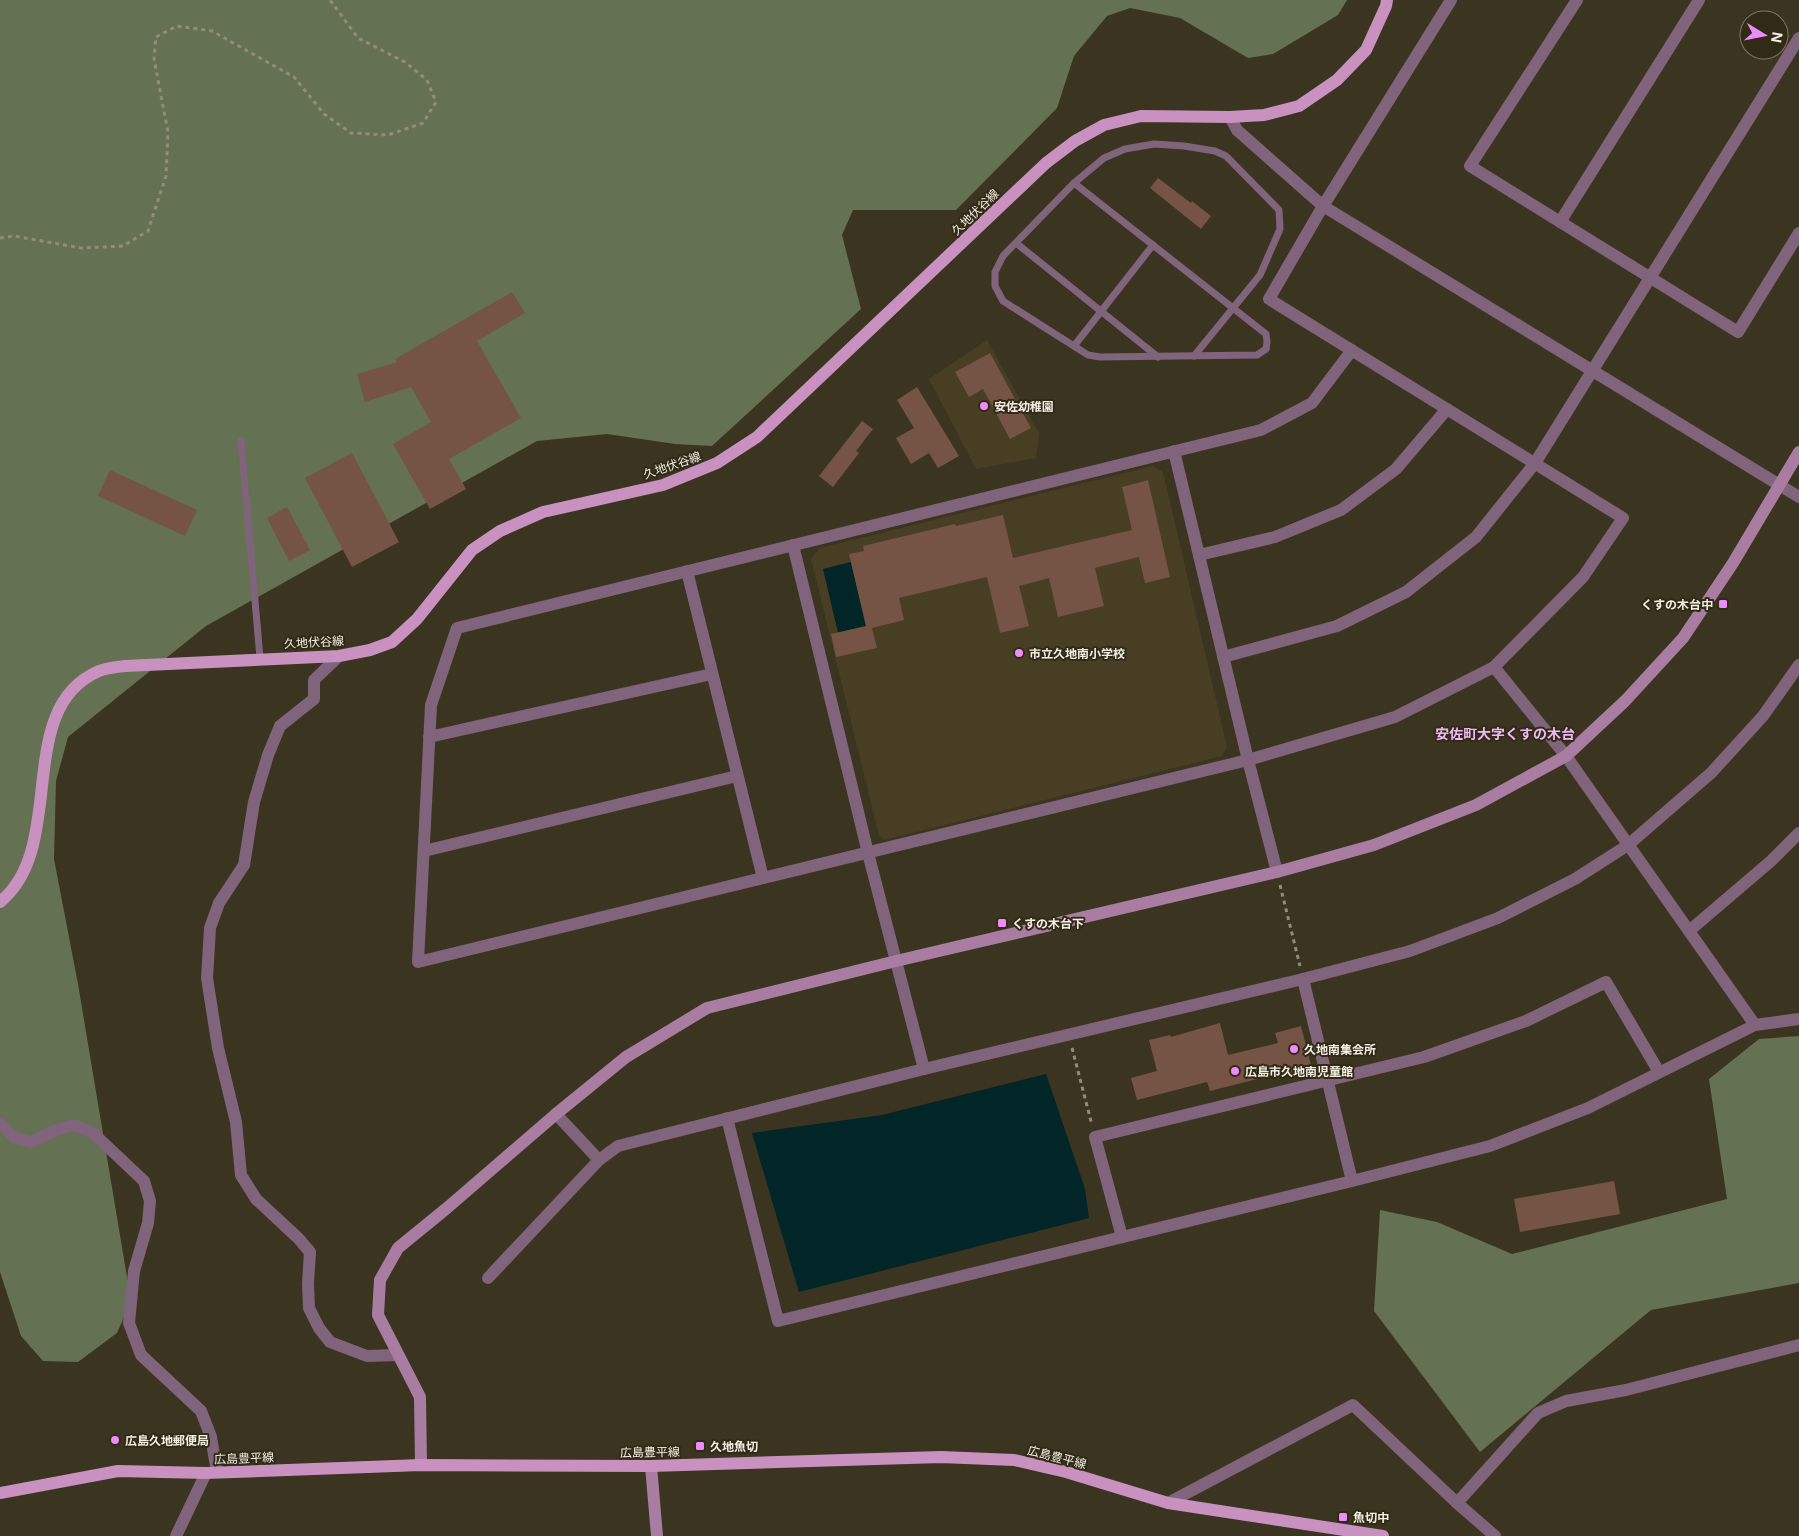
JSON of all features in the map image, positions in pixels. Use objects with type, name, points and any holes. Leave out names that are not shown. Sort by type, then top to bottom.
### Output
[{"type":"main road","name":"久地伏谷線","points":[[0,902],[23,876],[36,835],[50,732],[60,706],[76,685],[99,671],[125,666],[260,658],[339,656],[370,650],[392,642],[417,620],[472,550],[500,531],[543,512],[663,485],[717,464],[758,437],[1046,163],[1075,141],[1104,125],[1141,116],[1230,117],[1264,115],[1299,106],[1337,80],[1366,50],[1387,0]]},
{"type":"main road","name":"広島豊平線","points":[[0,1493],[118,1471],[211,1473],[422,1465],[651,1466],[941,1457],[1014,1460],[1066,1472],[1168,1503],[1383,1536]]},
{"type":"street","points":[[1352,350],[1312,403],[1261,430],[457,628],[431,705],[418,962],[1248,760],[1395,717],[1494,667],[1583,577],[1624,518],[1352,350],[1269,299],[1323,206],[1451,0]]},
{"type":"street","points":[[1577,0],[1470,166],[1738,332],[1799,233]]},
{"type":"street","points":[[1560,222],[1699,0]]},
{"type":"street","points":[[1223,657],[1336,626],[1406,592],[1476,537],[1535,463],[1799,38]]},
{"type":"street","points":[[1230,117],[1237,130],[1323,206],[1799,497]]},
{"type":"street","points":[[1199,555],[1275,537],[1341,510],[1396,469],[1447,409]]},
{"type":"street","points":[[1174,451],[1278,878]]},
{"type":"street","points":[[422,1465],[420,1397],[378,1315],[380,1280],[398,1248],[626,1057],[707,1008],[896,961],[1278,878],[1374,845],[1476,805],[1566,756],[1625,701],[1683,638],[1733,563],[1799,452]]},
{"type":"street","points":[[793,545],[868,853],[924,1069]]},
{"type":"street","points":[[687,571],[763,878]]},
{"type":"street","points":[[339,656],[314,680],[314,698],[280,726],[268,755],[254,802],[244,865],[219,903],[210,928],[207,978],[218,1048],[236,1122],[241,1175],[256,1199],[299,1238],[310,1252],[309,1308],[319,1328],[330,1342],[368,1356],[397,1355]]},
{"type":"street","points":[[488,1278],[599,1160],[618,1146],[1302,974],[1410,950],[1498,918],[1575,879],[1628,845],[1711,773],[1763,716],[1799,665]]},
{"type":"street","points":[[1494,667],[1566,756],[1756,1025]]},
{"type":"street","points":[[429,737],[712,674]]},
{"type":"street","points":[[424,851],[738,776]]},
{"type":"street","points":[[1689,931],[1771,861],[1799,832]]},
{"type":"street","points":[[1302,974],[1352,1181]]},
{"type":"street","points":[[1122,1237],[1095,1137],[1424,1057],[1526,1021],[1606,982],[1659,1072]]},
{"type":"street","points":[[727,1118],[778,1321],[1490,1146],[1588,1108],[1756,1025],[1799,1019]]},
{"type":"street","points":[[556,1114],[599,1160]]},
{"type":"street","points":[[0,1123],[15,1138],[31,1142],[56,1130],[74,1125],[93,1133],[144,1181],[150,1201],[148,1223],[134,1271],[129,1323],[141,1355],[201,1411],[211,1437],[211,1473],[176,1536]]},
{"type":"street","points":[[1457,1503],[1538,1413],[1566,1401],[1626,1390],[1799,1344]]},
{"type":"street","points":[[1168,1503],[1353,1405],[1457,1503],[1495,1536]]},
{"type":"street","points":[[651,1466],[657,1536]]},
{"type":"lane","points":[[1074,183],[1153,245],[1233,308],[1266,334],[1268,342],[1266,349],[1257,355],[1194,356],[1158,356],[1100,357],[1088,355],[1003,301],[995,286],[996,272],[1003,256],[1074,183],[1104,158],[1125,149],[1154,144],[1215,151],[1226,156],[1279,210],[1280,229],[1260,275],[1233,308],[1194,356]]},
{"type":"lane","points":[[1016,243],[1158,356]]},
{"type":"lane","points":[[1074,346],[1153,245]]},
{"type":"lane","points":[[241,440],[260,658]]},
{"type":"path","points":[[0,238],[14,236],[81,248],[123,246],[148,231],[166,176],[168,132],[154,59],[156,37],[177,26],[212,31],[294,77],[324,114],[351,133],[388,135],[423,123],[436,102],[426,80],[405,62],[358,38],[330,0]]},
{"type":"path","points":[[1278,878],[1302,974]]},
{"type":"path","points":[[1070,1043],[1093,1128]]},
{"type":"shaded area","name":"安佐幼稚園","points":[[987,340],[1039,433],[1036,458],[976,469],[929,379]]},
{"type":"shaded area","name":"市立久地南小学校","points":[[1153,466],[1163,472],[1227,747],[1222,756],[884,840],[879,835],[811,559],[820,548]]},
{"type":"green space","points":[[0,0],[1347,0],[1338,15],[1273,54],[1248,58],[1180,18],[1130,8],[1107,16],[1074,56],[1057,108],[956,210],[853,210],[842,235],[861,309],[712,446],[675,444],[607,434],[537,441],[206,626],[68,737],[56,781],[54,859],[78,984],[131,1301],[117,1333],[78,1362],[43,1361],[21,1336],[0,1272]]},
{"type":"green space","points":[[1799,1036],[1799,1283],[1651,1310],[1480,1452],[1374,1311],[1380,1210],[1437,1222],[1512,1254],[1727,1199],[1709,1079],[1759,1039]]},
{"type":"water","points":[[851,562],[866,626],[838,633],[823,569]]},
{"type":"water","points":[[1046,1074],[1085,1189],[1089,1218],[799,1292],[752,1133],[882,1115]]},
{"type":"building","points":[[1158,178],[1211,216],[1201,229],[1150,188]]},
{"type":"building","points":[[512,292],[525,313],[477,341],[521,418],[449,459],[466,489],[430,509],[393,444],[431,422],[411,387],[365,402],[357,374],[397,362],[395,359]]},
{"type":"building","points":[[990,353],[1031,428],[1010,439],[983,389],[969,397],[955,372]]},
{"type":"building","points":[[917,387],[959,456],[938,468],[929,453],[911,464],[896,438],[914,428],[897,400]]},
{"type":"building","points":[[862,421],[873,429],[856,451],[859,453],[833,487],[819,476]]},
{"type":"building","points":[[352,453],[399,542],[352,567],[305,478]]},
{"type":"building","points":[[110,470],[197,510],[185,536],[98,496]]},
{"type":"building","points":[[1148,480],[1170,577],[1145,583],[1139,557],[1095,568],[1104,606],[1058,617],[1049,578],[1019,586],[1029,626],[1000,633],[987,577],[899,598],[904,620],[872,628],[877,648],[836,657],[831,634],[866,626],[849,554],[864,551],[863,546],[955,524],[956,526],[1003,515],[1013,558],[1132,530],[1122,487]]},
{"type":"building","points":[[287,507],[310,550],[289,561],[267,518]]},
{"type":"building","points":[[1220,1023],[1228,1055],[1278,1043],[1275,1033],[1301,1026],[1312,1069],[1286,1075],[1285,1072],[1210,1091],[1207,1082],[1137,1100],[1131,1078],[1157,1071],[1149,1040],[1170,1035],[1171,1037]]},
{"type":"building","points":[[1614,1181],[1620,1214],[1520,1232],[1514,1199]]},
{"type":"place","name":"安佐幼稚園","points":[[984,406]]},
{"type":"place","name":"くすの木台中","points":[[1723,604]]},
{"type":"place","name":"市立久地南小学校","points":[[1019,653]]},
{"type":"place","name":"くすの木台下","points":[[1002,923]]},
{"type":"place","name":"久地南集会所","points":[[1294,1049]]},
{"type":"place","name":"広島市久地南児童館","points":[[1235,1071]]},
{"type":"place","name":"広島久地郵便局","points":[[115,1440]]},
{"type":"place","name":"久地魚切","points":[[700,1446]]},
{"type":"place","name":"魚切中","points":[[1343,1517]]},
{"type":"district","name":"安佐町大字くすの木台","points":[[1505,733]]}]
